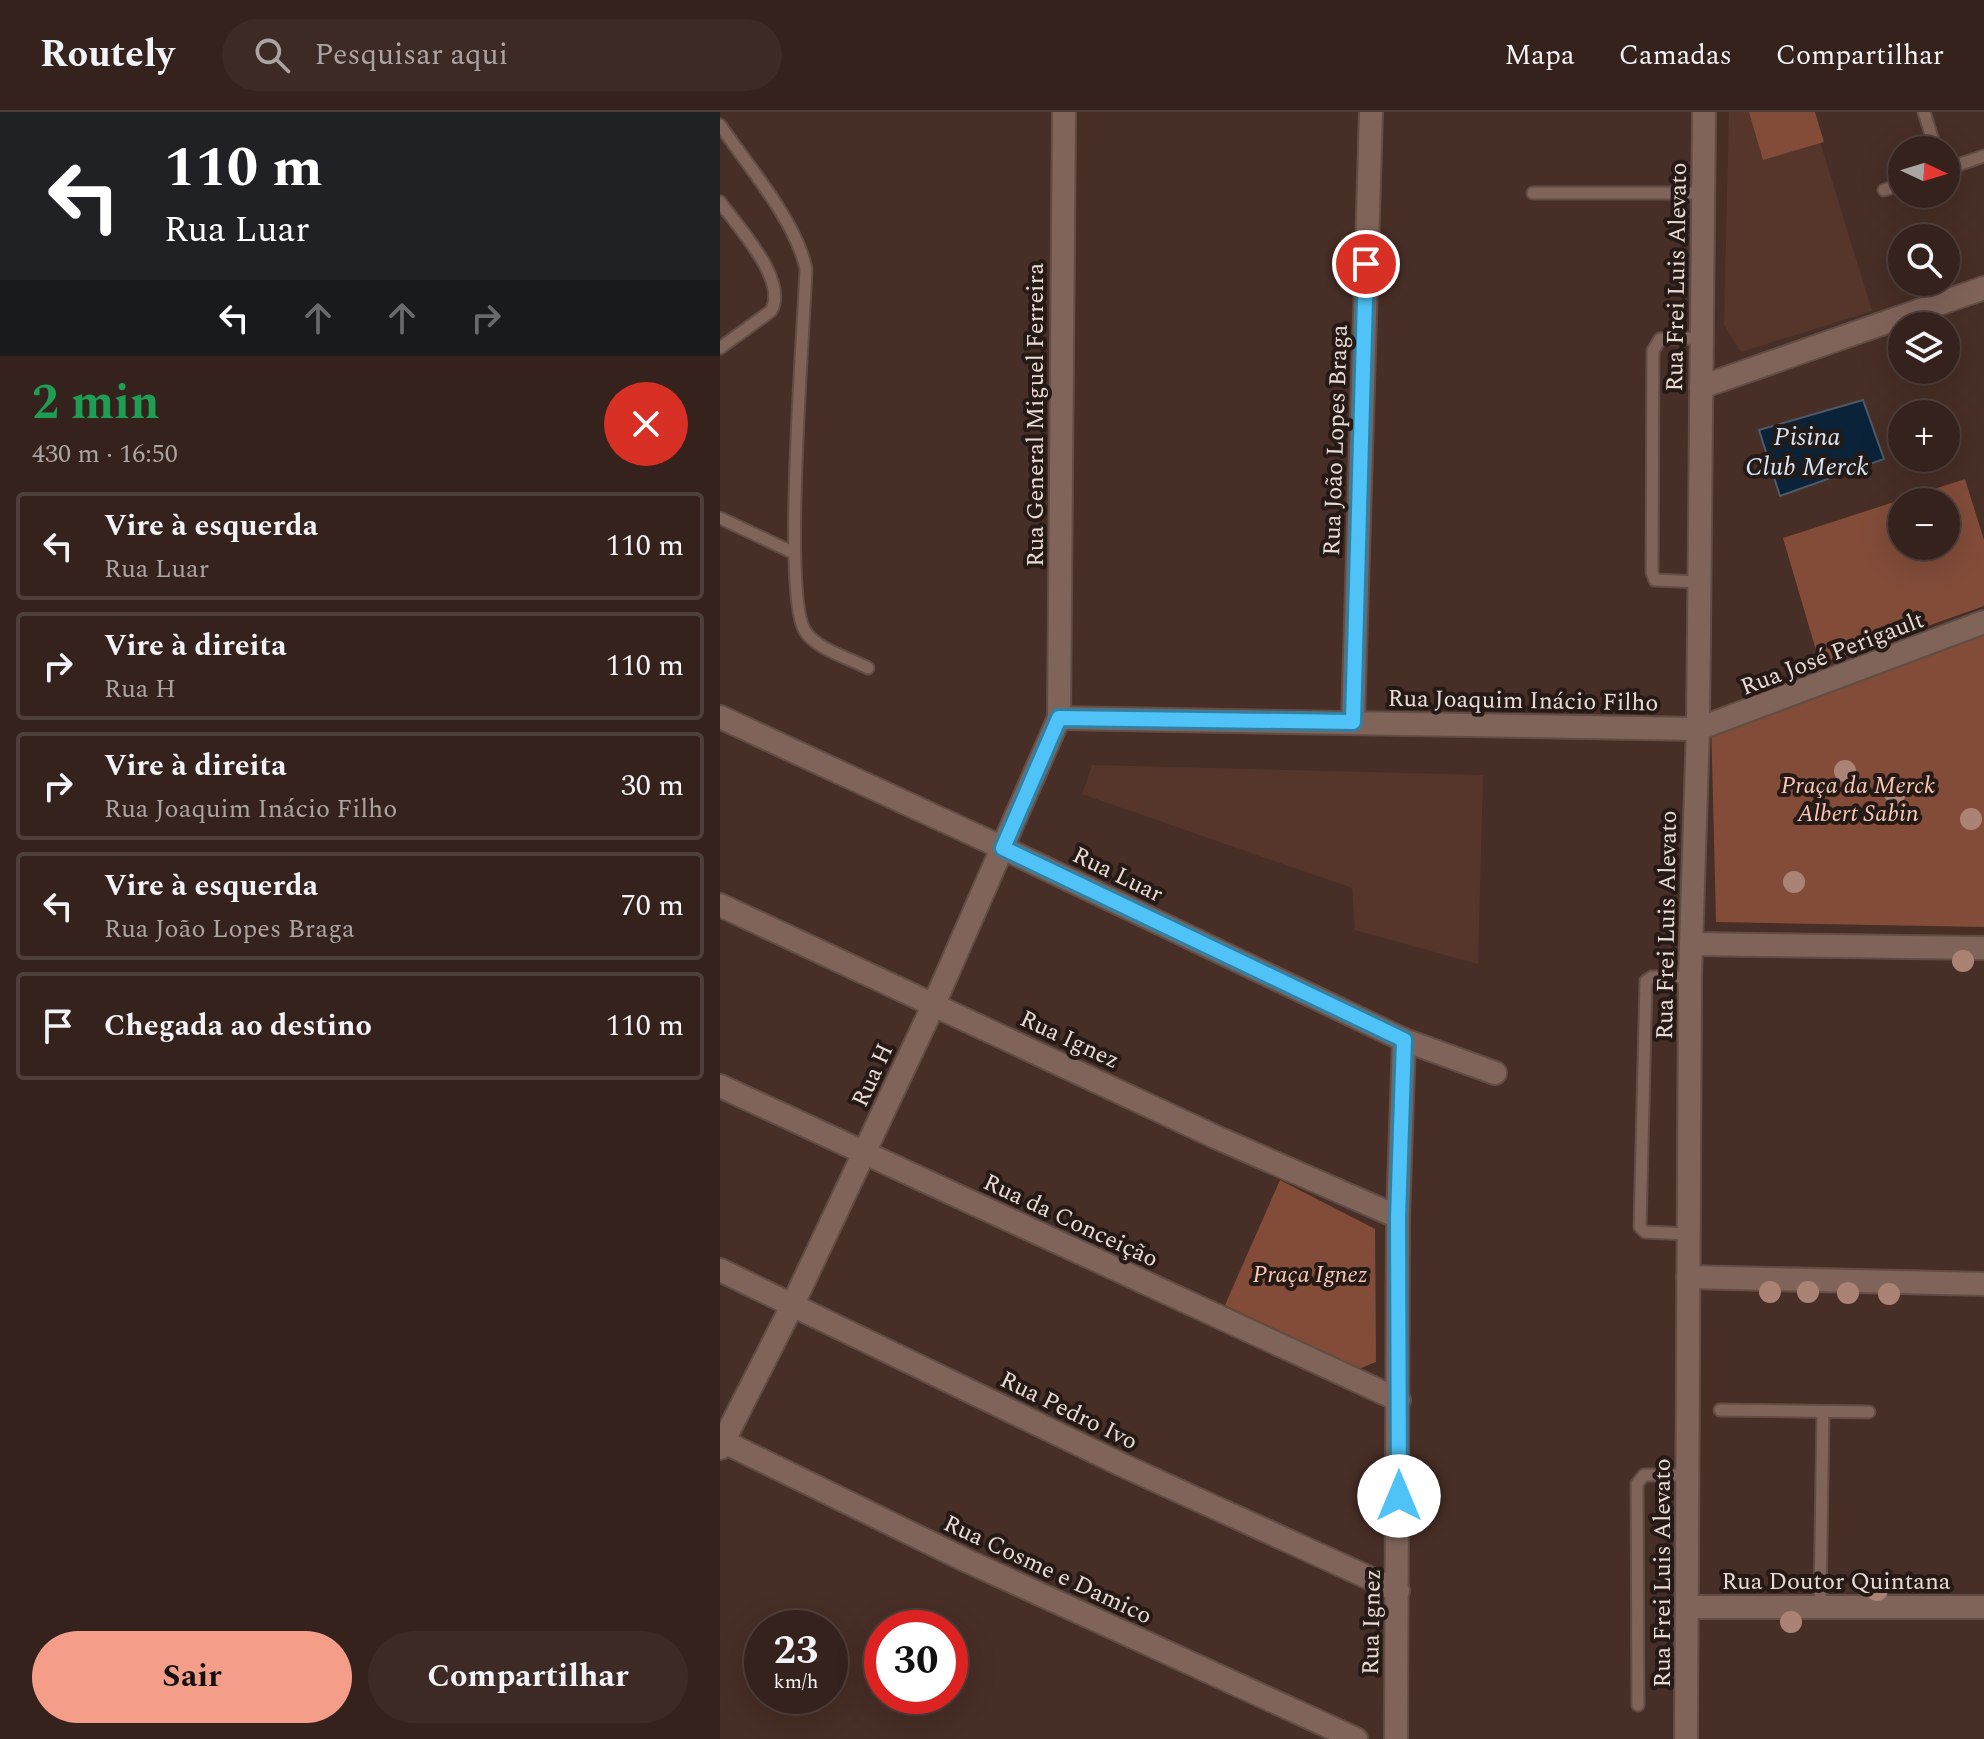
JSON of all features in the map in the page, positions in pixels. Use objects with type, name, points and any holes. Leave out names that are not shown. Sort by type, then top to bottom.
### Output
[{"type":"street","name":"Rua General Miguel Ferreira","points":[[1059,718],[1064,112]]},
{"type":"street","name":"Rua João Lopes Braga","points":[[1353,722],[1371,112]]},
{"type":"street","name":"Rua Frei Luis Alevato","points":[[1686,1739],[1690,977],[1698,729],[1704,112]]},
{"type":"street","points":[[1701,387],[1984,288]]},
{"type":"street","name":"Rua José Perigault","points":[[1698,729],[1984,622]]},
{"type":"street","name":"Rua Luar","points":[[720,717],[1404,1040],[1495,1073]]},
{"type":"street","name":"Rua Joaquim Inácio Filho","points":[[1059,718],[1698,729]]},
{"type":"street","name":"Rua H","points":[[721,1443],[793,1304],[934,1004],[1059,718]]},
{"type":"street","name":"Rua Ignez","points":[[720,905],[1220,1139],[1398,1217]]},
{"type":"street","points":[[1691,944],[1984,948]]},
{"type":"street","name":"Rua Ignez","points":[[1396,1739],[1398,1217],[1404,1040]]},
{"type":"street","name":"Rua da Conceição","points":[[720,1086],[1399,1400]]},
{"type":"street","name":"Rua Pedro Ivo","points":[[720,1270],[1122,1465],[1398,1591]]},
{"type":"street","points":[[1688,1277],[1984,1284]]},
{"type":"street","name":"Rua Cosme e Damico","points":[[721,1443],[963,1559],[1356,1739]]},
{"type":"street","name":"Rua Doutor Quintana","points":[[1689,1607],[1984,1607]]},
{"type":"lane","points":[[1924,112],[1932,136]]},
{"type":"lane","points":[[720,125],[796,240],[806,269],[794,553],[799,615],[805,631],[816,641],[868,668]]},
{"type":"lane","points":[[1960,164],[1984,156]]},
{"type":"lane","points":[[1884,190],[1888,189]]},
{"type":"lane","points":[[1533,193],[1703,193]]},
{"type":"lane","points":[[720,202],[775,281],[776,304],[771,311],[720,348]]},
{"type":"lane","points":[[1699,582],[1662,582],[1655,580],[1652,572],[1653,366],[1655,343],[1660,339],[1701,338]]},
{"type":"lane","points":[[720,518],[794,553]]},
{"type":"lane","points":[[1688,1234],[1645,1232],[1640,1227],[1646,981],[1652,977],[1690,977]]},
{"type":"lane","points":[[1720,1410],[1869,1412]]},
{"type":"lane","points":[[1820,1607],[1823,1412]]},
{"type":"lane","points":[[1638,1705],[1637,1484],[1644,1475],[1688,1475]]},
{"type":"shaded area","points":[[1729,112],[1811,112],[1872,311],[1741,352],[1724,325]]},
{"type":"shaded area","points":[[1092,765],[1483,775],[1478,964],[1355,930],[1352,888],[1082,794]]},
{"type":"green space","points":[[1749,112],[1815,112],[1824,142],[1763,160]]},
{"type":"green space","points":[[1965,479],[1984,540],[1984,606],[1820,664],[1783,538],[1888,504],[1888,560],[1960,560],[1960,488],[1937,488]]},
{"type":"green space","name":"Praça da Merck Albert Sabin","points":[[1984,621],[1984,927],[1716,922],[1711,717]]},
{"type":"green space","name":"Praça Ignez","points":[[1280,1180],[1375,1229],[1376,1362],[1359,1369],[1225,1305]]},
{"type":"water","name":"Pisina Club Merck","points":[[1863,400],[1884,459],[1780,496],[1759,430]]},
{"type":"route","points":[[1366,264],[1353,722],[1059,718],[1003,848],[1404,1040],[1398,1217],[1399,1496]]}]
